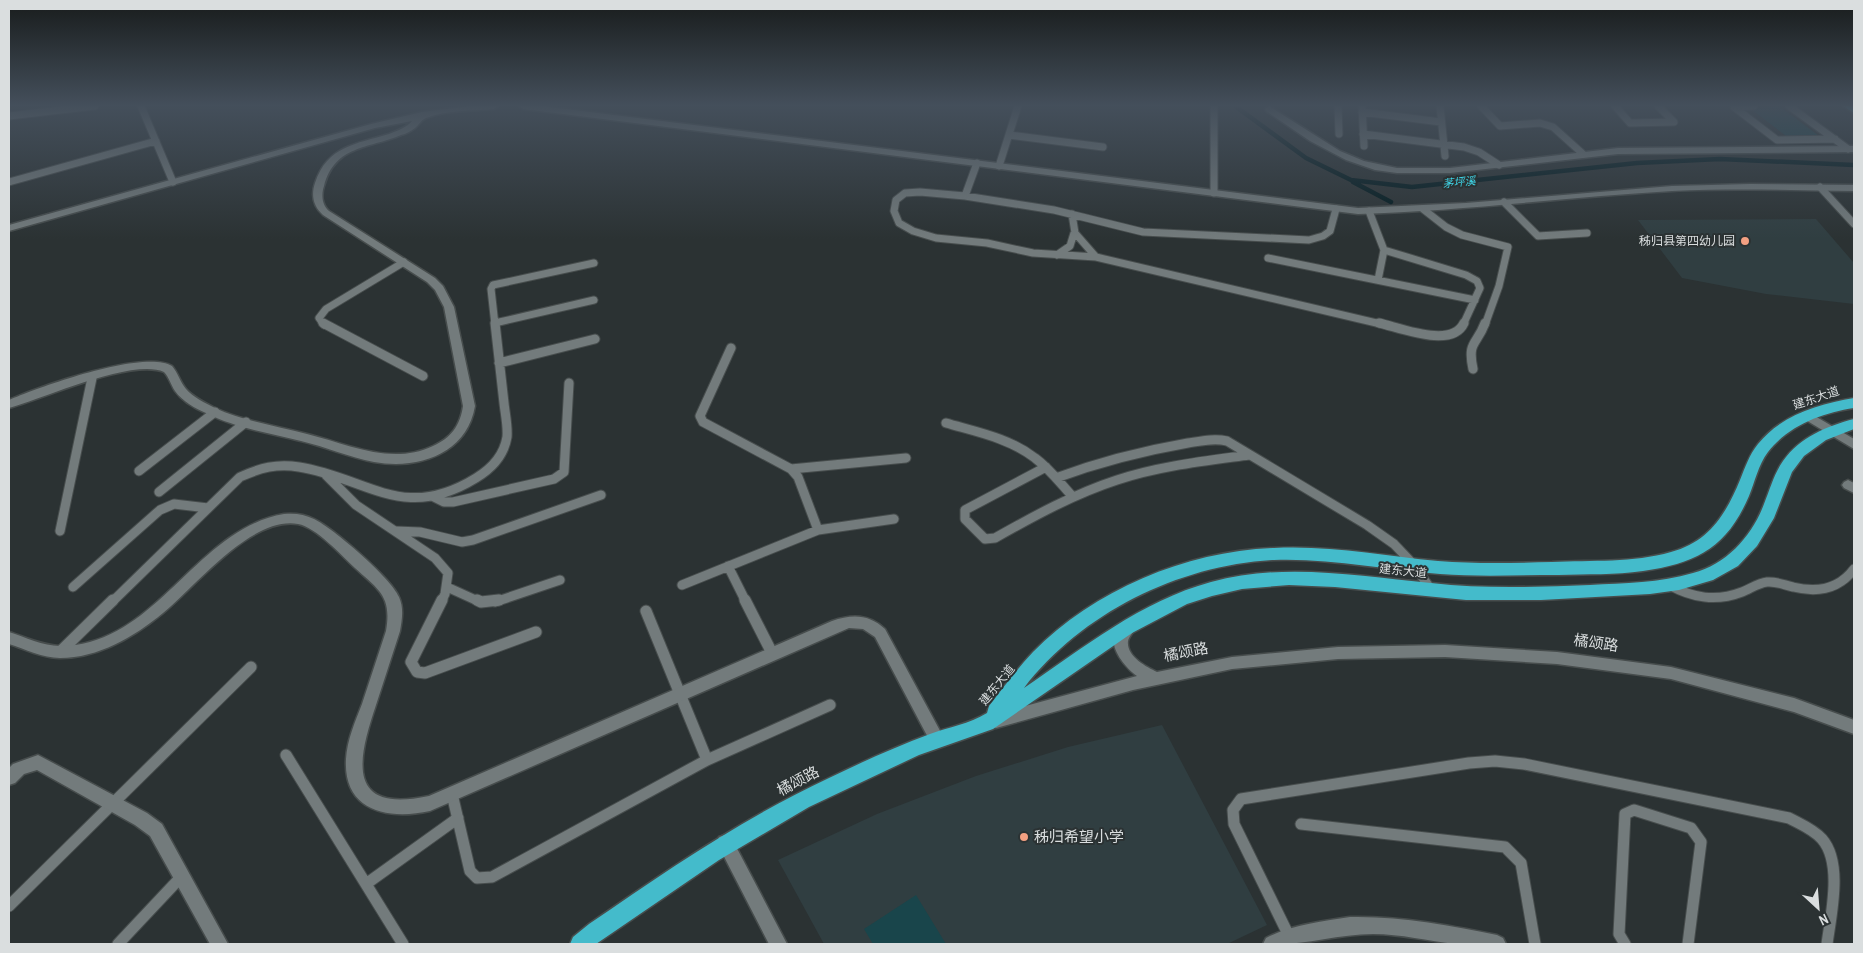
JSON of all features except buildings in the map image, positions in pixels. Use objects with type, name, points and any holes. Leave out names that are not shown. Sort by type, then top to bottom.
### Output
[{"type":"highway","name":"建东大道","points":[[985,725],[1044,652],[1079,625],[1114,602],[1152,582],[1192,567],[1232,558],[1274,554],[1357,558],[1460,569],[1504,570],[1623,566],[1676,558],[1697,549],[1714,538],[1728,524],[1762,449],[1782,430],[1808,416],[1854,403]]},
{"type":"highway","name":"建东大道","points":[[985,725],[1134,622],[1168,605],[1206,590],[1241,582],[1281,578],[1320,579],[1432,591],[1502,595],[1639,589],[1697,579],[1740,556],[1754,540],[1764,523],[1783,474],[1791,461],[1809,444],[1832,431],[1854,424]]},
{"type":"highway","name":"橘颂路","points":[[580,944],[596,931],[725,843],[831,786],[937,740],[985,725]]},
{"type":"street","points":[[9,228],[286,150]]},
{"type":"street","points":[[9,404],[92,378],[140,366],[162,366],[170,371],[176,384],[188,396],[215,412],[376,457],[408,459],[425,455],[442,448],[456,438],[465,427],[469,416],[469,406],[449,307],[439,288],[432,280],[322,210],[318,201],[318,187],[324,168],[338,155],[350,150]]},
{"type":"street","points":[[877,150],[1336,209],[1369,211],[1423,209],[1678,188],[1750,186],[1854,188]]},
{"type":"street","points":[[1333,150],[1376,167],[1426,172],[1583,154],[1649,150]]},
{"type":"street","points":[[1808,416],[1854,445]]},
{"type":"street","points":[[9,638],[50,651],[84,650],[97,647],[129,631],[232,543],[253,528],[288,519],[309,522],[386,588],[395,607],[396,619],[393,631],[356,743],[354,768],[357,782],[365,795],[378,804],[397,808],[419,806],[452,794],[844,622],[858,621],[871,625],[884,639],[937,740]]},
{"type":"street","points":[[1134,622],[1126,629],[1122,637],[1121,645],[1124,654],[1136,670],[1156,678]]},
{"type":"street","name":"橘颂路","points":[[985,725],[1032,710],[1156,678],[1232,664],[1338,653],[1445,651],[1557,658],[1671,673],[1794,706],[1854,727]]},
{"type":"street","points":[[9,778],[19,769],[38,762],[141,818],[156,830],[219,944]]},
{"type":"street","points":[[725,843],[778,944]]},
{"type":"street","points":[[1272,944],[1325,928],[1376,924],[1430,930],[1497,944]]},
{"type":"lane","points":[[9,182],[122,150]]},
{"type":"lane","points":[[160,150],[173,182]]},
{"type":"lane","points":[[999,166],[1004,150]]},
{"type":"lane","points":[[1214,150],[1214,193]]},
{"type":"lane","points":[[1445,150],[1446,156]]},
{"type":"lane","points":[[1474,150],[1499,165]]},
{"type":"lane","points":[[1579,150],[1583,154]]},
{"type":"lane","points":[[965,196],[977,163]]},
{"type":"lane","points":[[1820,187],[1854,224]]},
{"type":"lane","points":[[1336,209],[1332,228],[1326,236],[1309,240],[1143,232],[1072,214],[965,196],[920,192],[905,193],[896,200],[894,211],[899,222],[913,231],[936,238],[987,243],[1034,253],[1096,257],[1438,336],[1451,336],[1461,330],[1480,288],[1477,280],[1384,250]]},
{"type":"lane","points":[[1504,202],[1538,236],[1587,232]]},
{"type":"lane","points":[[1423,209],[1446,227],[1462,235],[1508,247],[1499,286],[1484,328],[1471,346],[1470,356],[1473,368]]},
{"type":"lane","points":[[1369,211],[1384,250],[1378,280]]},
{"type":"lane","points":[[1072,214],[1071,224],[1074,233],[1096,257]]},
{"type":"lane","points":[[1057,255],[1070,246],[1074,233]]},
{"type":"lane","points":[[1268,258],[1475,300]]},
{"type":"lane","points":[[404,262],[326,309],[319,318],[323,324],[423,376]]},
{"type":"lane","points":[[60,652],[240,477],[257,468],[276,464],[294,466],[326,474],[397,497],[432,496],[454,490],[490,468],[500,456],[506,441],[507,428],[491,289],[493,286],[594,263]]},
{"type":"lane","points":[[495,323],[594,300]]},
{"type":"lane","points":[[500,363],[596,339]]},
{"type":"lane","points":[[731,348],[700,416],[703,422],[792,469],[798,477],[818,530]]},
{"type":"lane","points":[[60,531],[92,378]]},
{"type":"lane","points":[[432,496],[444,502],[462,501],[554,479],[564,472],[569,383]]},
{"type":"lane","points":[[139,472],[215,412]]},
{"type":"lane","points":[[159,492],[246,422]]},
{"type":"lane","points":[[946,423],[1012,444],[1030,454],[1046,467],[1073,497]]},
{"type":"lane","points":[[1056,478],[1087,466],[1128,454],[1209,440],[1221,440],[1232,443],[1394,544],[1414,565],[1432,591]]},
{"type":"lane","points":[[1046,467],[965,510],[965,519],[985,539],[995,538],[1073,497],[1118,479],[1150,470],[1249,455]]},
{"type":"lane","points":[[792,469],[906,458]]},
{"type":"lane","points":[[326,474],[356,505],[441,562],[448,573],[447,587],[411,662],[413,669],[418,673],[426,673],[536,632]]},
{"type":"lane","points":[[396,532],[420,532],[462,542],[473,540],[601,495]]},
{"type":"lane","points":[[73,587],[160,510],[174,504],[208,508]]},
{"type":"lane","points":[[682,585],[818,530],[894,519]]},
{"type":"lane","points":[[728,566],[772,653]]},
{"type":"lane","points":[[1669,585],[1689,596],[1713,600],[1737,594],[1768,582],[1782,583],[1808,590],[1821,590],[1843,582],[1854,568]]},
{"type":"lane","points":[[447,587],[480,602],[494,602],[560,580]]},
{"type":"lane","points":[[646,611],[707,760]]},
{"type":"lane","points":[[9,906],[251,668]]},
{"type":"lane","points":[[452,794],[470,870],[478,878],[492,878],[707,760],[830,705]]},
{"type":"lane","points":[[286,755],[403,944]]},
{"type":"lane","points":[[1290,938],[1234,824],[1233,806],[1241,798],[1459,764],[1496,761],[1524,764],[1789,818],[1807,826],[1823,839],[1831,855],[1834,869],[1827,944]]},
{"type":"lane","points":[[1625,944],[1619,934],[1625,814],[1634,810],[1691,828],[1701,842],[1688,944]]},
{"type":"lane","points":[[366,884],[458,818]]},
{"type":"lane","points":[[1301,824],[1506,847],[1521,864],[1535,944]]},
{"type":"lane","points":[[118,944],[181,877]]},
{"type":"shaded area","name":"秭归县第四幼儿园","points":[[1816,219],[1854,263],[1854,304],[1766,294],[1682,278],[1638,220]]},
{"type":"shaded area","name":"秭归希望小学","points":[[1162,725],[1267,925],[1227,944],[824,944],[778,860],[877,814],[976,776],[1068,747]]},
{"type":"shaded area","points":[[916,895],[946,944],[873,944],[864,929]]},
{"type":"waterway","name":"茅坪溪","points":[[1296,150],[1306,158],[1351,180],[1412,187],[1637,163],[1720,159],[1854,165]]},
{"type":"waterway","points":[[1353,182],[1391,202]]},
{"type":"place","name":"秭归县第四幼儿园","points":[[1745,241]]},
{"type":"place","name":"秭归希望小学","points":[[1024,837]]}]
